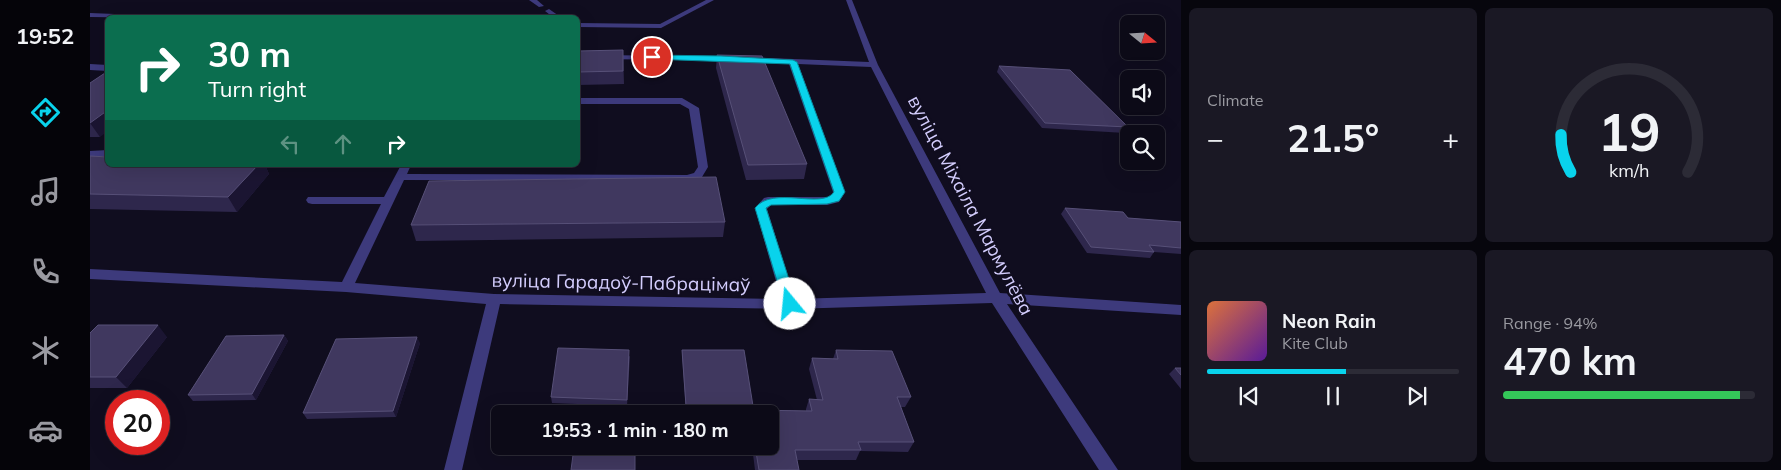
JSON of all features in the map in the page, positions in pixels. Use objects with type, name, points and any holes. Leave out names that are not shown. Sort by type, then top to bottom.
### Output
[{"type":"street","points":[[532,0],[541,6]]},
{"type":"street","points":[[580,24],[661,26],[711,0]]},
{"type":"street","name":"вуліца Міхаіла Мармулёва","points":[[849,0],[874,65],[996,298],[1109,470]]},
{"type":"street","points":[[549,11],[555,15]]},
{"type":"street","points":[[90,15],[105,16]]},
{"type":"street","points":[[580,57],[721,58],[874,65]]},
{"type":"street","points":[[790,304],[761,208],[768,201],[827,201],[835,198],[839,192],[793,62]]},
{"type":"street","points":[[90,68],[105,68]]},
{"type":"street","points":[[400,177],[687,178],[698,176],[703,167],[694,108],[690,104],[682,101],[580,101]]},
{"type":"street","points":[[90,154],[105,153]]},
{"type":"street","points":[[346,287],[405,167]]},
{"type":"street","points":[[312,200],[389,200]]},
{"type":"street","name":"вуліца Гарадоў-Пабрацімаў","points":[[90,274],[346,287],[494,299],[790,304],[996,298],[1181,310]]},
{"type":"street","points":[[453,470],[494,299]]},
{"type":"building","points":[[623,50],[623,71],[580,72],[580,51]]},
{"type":"building","points":[[717,55],[762,56],[807,164],[748,165]]},
{"type":"building","points":[[999,66],[1070,70],[1126,125],[1120,125],[1120,127],[1045,123]]},
{"type":"building","points":[[105,73],[105,112],[90,123],[90,83]]},
{"type":"building","points":[[90,156],[105,157],[105,167],[256,167],[228,197],[90,194]]},
{"type":"building","points":[[716,177],[725,222],[411,225],[429,181]]},
{"type":"building","points":[[1065,208],[1123,212],[1128,218],[1181,222],[1181,248],[1149,245],[1154,252],[1091,247]]},
{"type":"building","points":[[98,325],[158,325],[116,377],[90,377],[90,333]]},
{"type":"building","points":[[284,335],[252,394],[188,395],[226,336]]},
{"type":"building","points":[[417,337],[393,411],[303,413],[336,339]]},
{"type":"building","points":[[558,348],[629,350],[627,400],[551,397]]},
{"type":"building","points":[[682,350],[744,350],[753,405],[686,405]]},
{"type":"building","points":[[836,350],[892,351],[911,397],[897,397],[914,442],[858,442],[861,450],[795,450],[799,470],[759,470],[756,455],[779,455],[779,410],[812,411],[809,399],[823,400],[812,358],[838,359]]},
{"type":"building","points":[[1175,368],[1181,368],[1181,375]]},
{"type":"building","points":[[573,455],[635,455],[635,470],[571,470]]},
{"type":"route","points":[[652,57],[793,62],[839,192],[835,198],[827,201],[768,201],[761,208],[790,304]]}]
